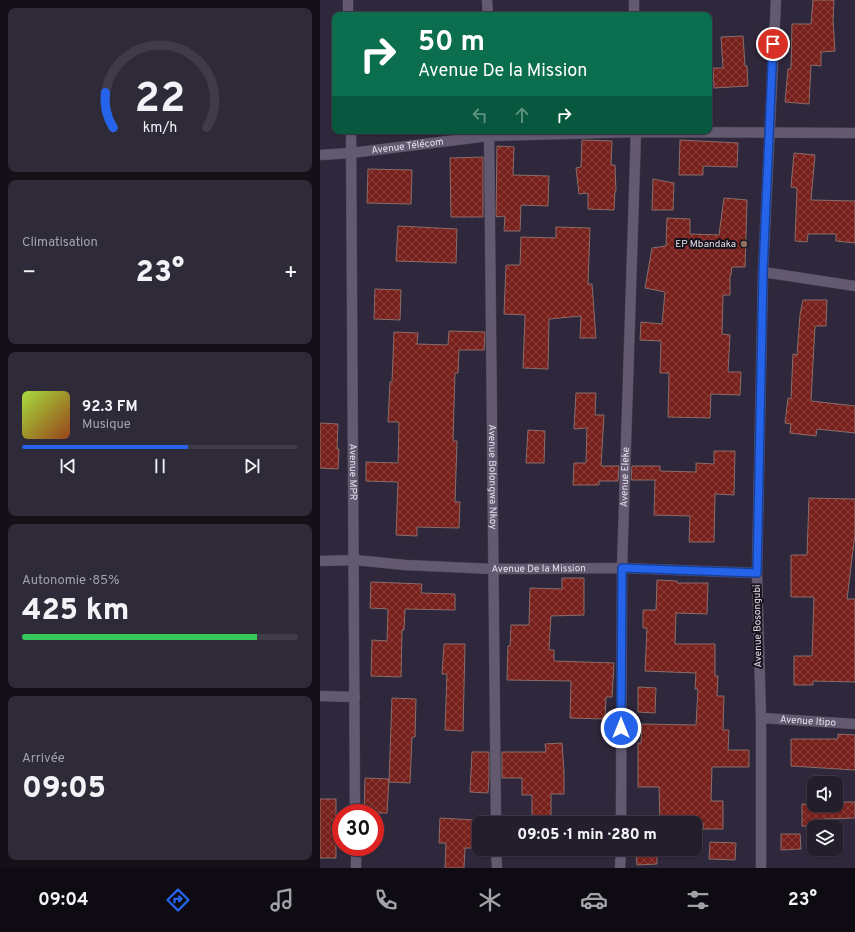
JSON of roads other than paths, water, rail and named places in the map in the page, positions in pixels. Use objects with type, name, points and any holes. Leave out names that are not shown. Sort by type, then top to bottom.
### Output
[{"type":"street","points":[[348,0],[348,12]]},
{"type":"street","points":[[487,0],[488,12]]},
{"type":"street","points":[[634,0],[634,12]]},
{"type":"street","name":"Avenue Bosongubi","points":[[760,868],[760,718],[757,573],[763,272],[776,0]]},
{"type":"street","name":"Avenue Télécom","points":[[712,132],[855,132]]},
{"type":"street","name":"Avenue MPR","points":[[351,134],[355,560],[355,804]]},
{"type":"street","name":"Avenue Télécom","points":[[320,155],[351,153],[489,134]]},
{"type":"street","name":"Avenue Bolongwa Nkoy","points":[[489,134],[496,816]]},
{"type":"street","name":"Avenue Eleke","points":[[621,816],[622,568],[636,134]]},
{"type":"street","points":[[763,272],[855,286]]},
{"type":"street","name":"Avenue De la Mission","points":[[320,561],[355,560],[406,565],[493,569],[622,568],[757,573]]},
{"type":"street","points":[[320,696],[355,697]]},
{"type":"street","name":"Avenue Itipo","points":[[760,718],[855,724]]},
{"type":"street","points":[[356,856],[356,868]]},
{"type":"street","points":[[496,856],[497,868]]},
{"type":"street","points":[[620,856],[620,868]]},
{"type":"place","name":"EP Mbandaka","points":[[744,244]]}]
